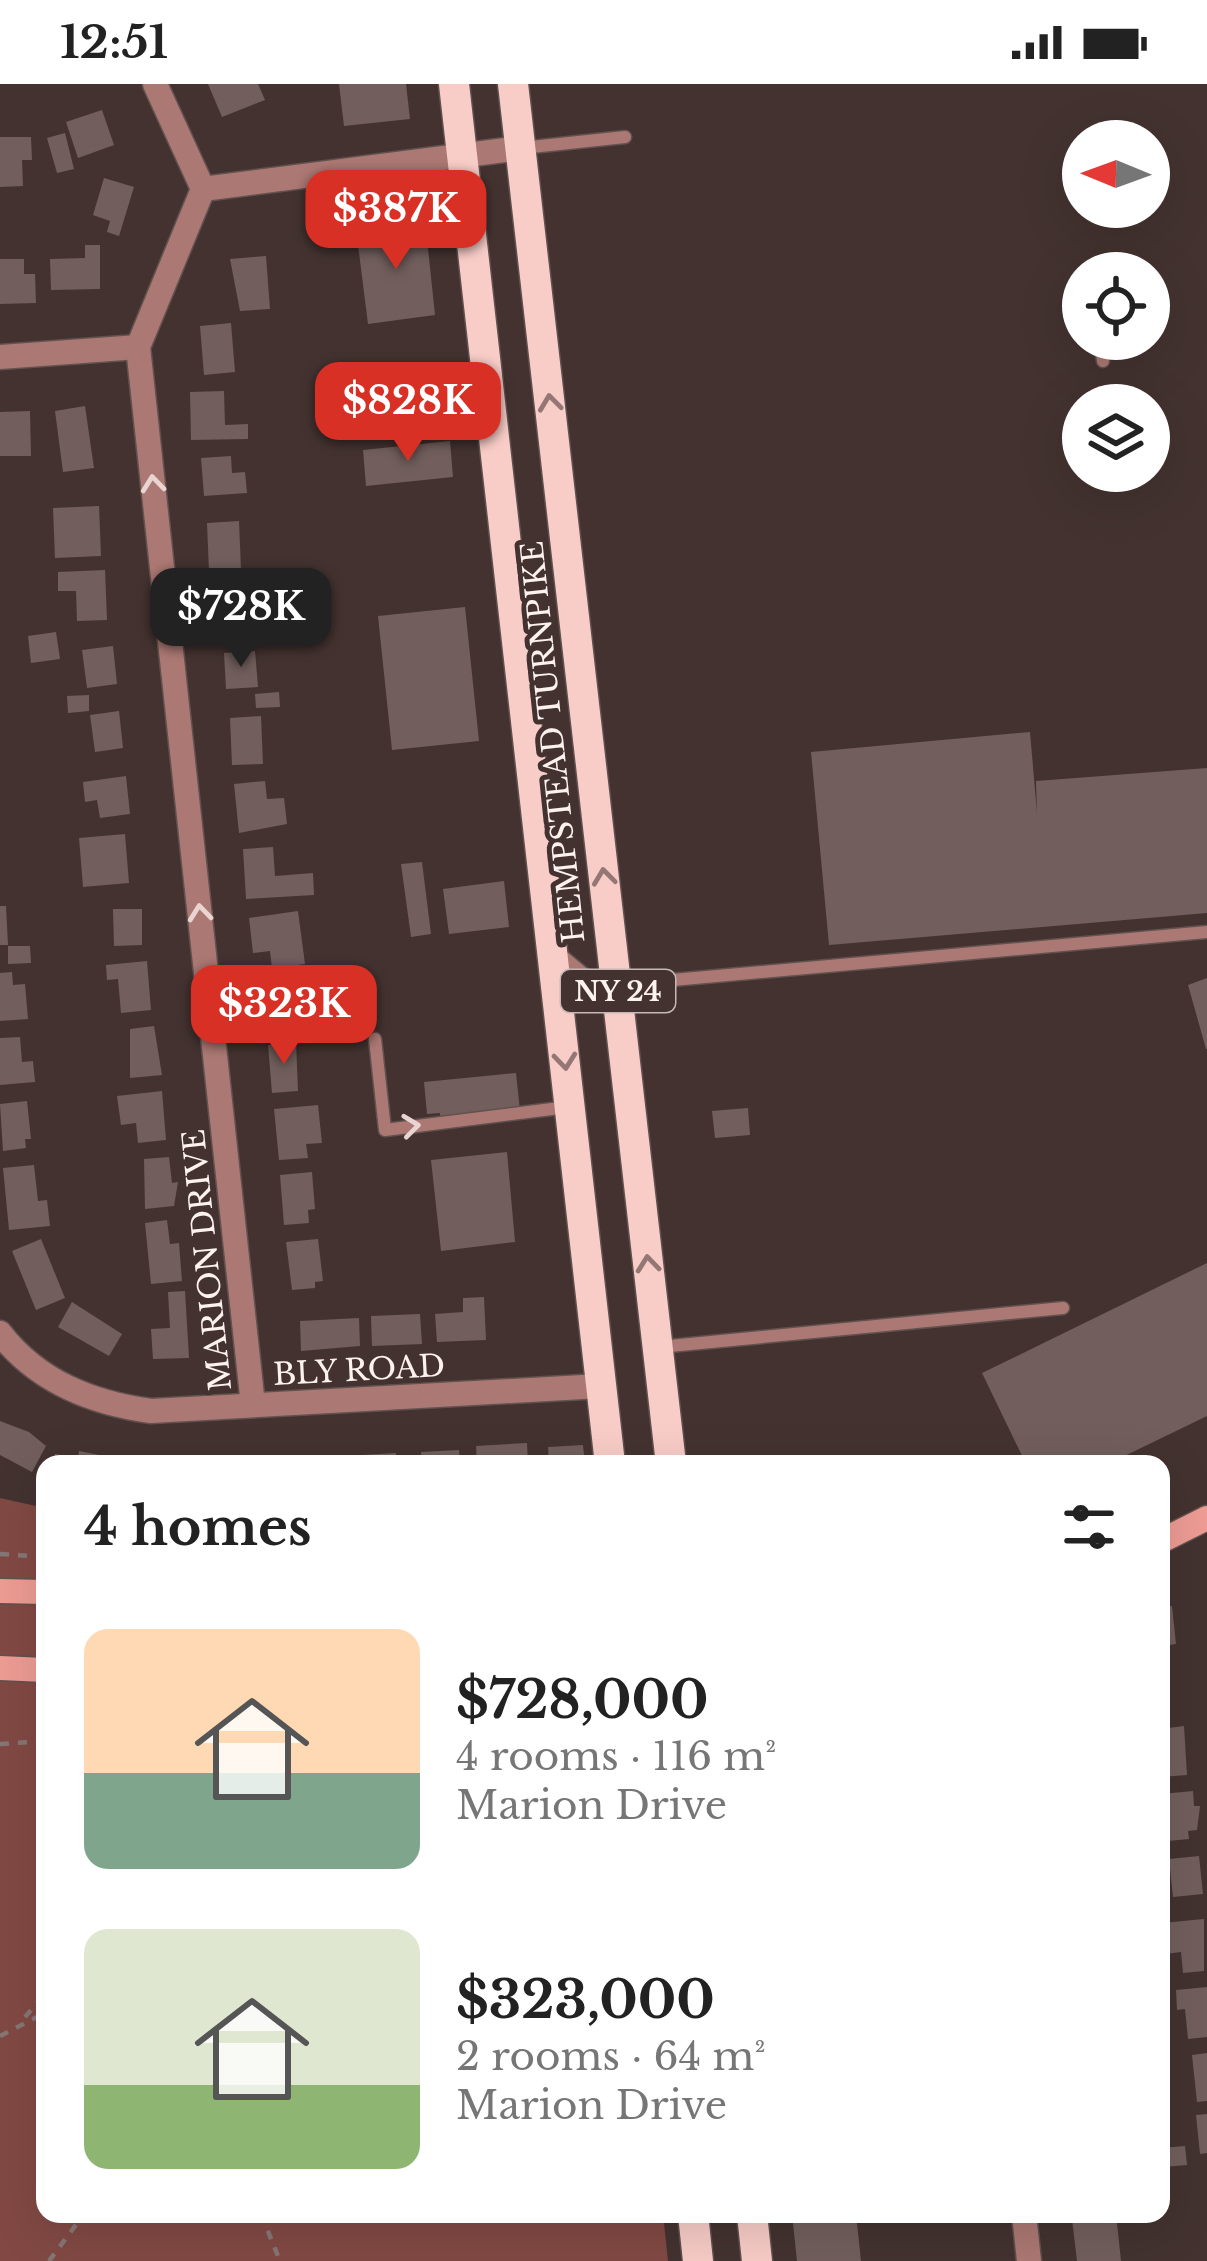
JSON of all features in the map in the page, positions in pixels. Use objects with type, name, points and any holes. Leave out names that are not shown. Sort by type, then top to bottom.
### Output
[{"type":"main road","name":"HEMPSTEAD TURNPIKE","points":[[454,84],[609,1455]]},
{"type":"main road","name":"HEMPSTEAD TURNPIKE","points":[[513,84],[670,1455]]},
{"type":"main road","points":[[694,2223],[698,2261]]},
{"type":"main road","points":[[753,2223],[757,2261]]},
{"type":"street","points":[[155,84],[203,190],[521,148]]},
{"type":"street","name":"MARION DRIVE","points":[[203,190],[139,347],[253,1406]]},
{"type":"street","points":[[0,357],[139,347]]},
{"type":"street","name":"BLY ROAD","points":[[0,1334],[33,1368],[108,1406],[151,1411],[601,1386]]},
{"type":"street","points":[[1170,1536],[1207,1518]]},
{"type":"street","points":[[0,1591],[36,1592]]},
{"type":"street","points":[[0,1668],[36,1670]]},
{"type":"street","points":[[1025,2223],[1029,2261]]},
{"type":"lane","points":[[521,148],[625,137]]},
{"type":"lane","points":[[551,945],[572,967],[617,985],[1207,932]]},
{"type":"lane","points":[[374,1039],[385,1130],[570,1106]]},
{"type":"lane","points":[[658,1347],[1063,1307]]},
{"type":"path","points":[[0,1555],[36,1557]]},
{"type":"path","points":[[0,1744],[36,1742]]},
{"type":"path","points":[[21,2022],[36,2004]]},
{"type":"path","points":[[0,2036],[36,2016]]},
{"type":"path","points":[[49,2261],[76,2223]]},
{"type":"path","points":[[265,2223],[280,2261]]},
{"type":"shaded area","points":[[0,1498],[36,1506],[36,2223],[664,2223],[668,2261],[0,2261]]},
{"type":"building","points":[[208,84],[258,84],[265,100],[222,117]]},
{"type":"building","points":[[339,84],[406,84],[410,119],[344,126]]},
{"type":"building","points":[[102,110],[114,145],[78,158],[66,122]]},
{"type":"building","points":[[65,133],[74,169],[57,173],[47,138]]},
{"type":"building","points":[[0,137],[31,137],[32,160],[22,160],[23,186],[0,187]]},
{"type":"building","points":[[104,178],[134,187],[119,236],[107,232],[110,221],[93,215]]},
{"type":"building","points":[[425,220],[435,315],[368,324],[356,229]]},
{"type":"building","points":[[85,245],[100,245],[100,289],[51,290],[50,259],[85,258]]},
{"type":"building","points":[[266,256],[270,309],[240,311],[230,259]]},
{"type":"building","points":[[0,259],[24,259],[24,274],[35,274],[36,303],[0,304]]},
{"type":"building","points":[[231,323],[235,372],[204,375],[200,326]]},
{"type":"building","points":[[224,391],[225,425],[248,424],[248,439],[191,440],[190,392]]},
{"type":"building","points":[[85,406],[94,468],[63,472],[55,411]]},
{"type":"building","points":[[30,411],[31,456],[0,456],[0,412]]},
{"type":"building","points":[[450,441],[453,477],[366,486],[363,450]]},
{"type":"building","points":[[231,456],[232,473],[245,472],[247,493],[204,496],[201,458]]},
{"type":"building","points":[[99,506],[101,556],[55,558],[53,508]]},
{"type":"building","points":[[239,521],[241,570],[209,572],[207,523]]},
{"type":"building","points":[[105,570],[107,620],[77,621],[76,591],[58,591],[58,572]]},
{"type":"building","points":[[248,586],[250,636],[217,637],[216,587]]},
{"type":"building","points":[[465,607],[479,741],[392,750],[378,616]]},
{"type":"building","points":[[56,632],[60,659],[31,663],[28,636]]},
{"type":"building","points":[[113,646],[117,684],[87,688],[82,650]]},
{"type":"building","points":[[255,651],[258,687],[226,689],[224,653]]},
{"type":"building","points":[[279,692],[280,707],[256,708],[255,694]]},
{"type":"building","points":[[89,695],[89,711],[68,713],[67,696]]},
{"type":"building","points":[[119,711],[123,748],[95,752],[90,715]]},
{"type":"building","points":[[261,716],[263,764],[232,765],[230,718]]},
{"type":"building","points":[[1030,732],[1037,813],[1036,781],[1207,768],[1207,913],[829,945],[811,752]]},
{"type":"building","points":[[126,776],[130,814],[100,818],[97,800],[85,802],[83,782]]},
{"type":"building","points":[[265,781],[267,799],[284,798],[287,824],[239,833],[234,784]]},
{"type":"building","points":[[125,834],[129,883],[83,887],[79,838]]},
{"type":"building","points":[[273,847],[275,876],[313,873],[314,895],[246,899],[243,849]]},
{"type":"building","points":[[422,862],[431,934],[411,937],[401,864]]},
{"type":"building","points":[[504,881],[509,927],[449,934],[443,889]]},
{"type":"building","points":[[0,906],[6,906],[8,945],[0,945]]},
{"type":"building","points":[[113,909],[142,909],[142,945],[114,946]]},
{"type":"building","points":[[298,911],[305,964],[272,968],[270,951],[253,953],[249,918]]},
{"type":"building","points":[[8,946],[30,946],[31,963],[8,964]]},
{"type":"building","points":[[147,961],[151,1010],[121,1013],[118,979],[107,980],[106,965]]},
{"type":"building","points":[[12,972],[13,985],[25,984],[28,1019],[0,1021],[0,973]]},
{"type":"building","points":[[287,978],[289,1027],[260,1028],[258,979]]},
{"type":"building","points":[[1207,978],[1207,1049],[1206,1049],[1188,985]]},
{"type":"building","points":[[154,1026],[162,1075],[130,1078],[130,1029]]},
{"type":"building","points":[[20,1037],[22,1062],[33,1061],[35,1082],[0,1085],[0,1038]]},
{"type":"building","points":[[296,1042],[298,1091],[272,1093],[268,1045]]},
{"type":"building","points":[[516,1073],[520,1111],[440,1119],[440,1113],[427,1114],[424,1082]]},
{"type":"building","points":[[162,1091],[166,1140],[138,1143],[136,1123],[121,1125],[117,1096]]},
{"type":"building","points":[[27,1101],[31,1139],[25,1139],[26,1148],[3,1151],[0,1104]]},
{"type":"building","points":[[318,1105],[322,1143],[306,1144],[308,1158],[279,1160],[274,1109]]},
{"type":"building","points":[[748,1108],[750,1135],[715,1138],[712,1111]]},
{"type":"building","points":[[507,1152],[515,1242],[441,1251],[431,1160]]},
{"type":"building","points":[[169,1157],[172,1183],[178,1182],[174,1206],[145,1209],[144,1159]]},
{"type":"building","points":[[34,1165],[38,1201],[47,1200],[50,1226],[9,1230],[3,1168]]},
{"type":"building","points":[[312,1172],[315,1209],[308,1210],[309,1223],[284,1225],[280,1175]]},
{"type":"building","points":[[167,1220],[170,1244],[179,1243],[182,1281],[151,1284],[145,1223]]},
{"type":"building","points":[[41,1239],[65,1298],[36,1310],[12,1251]]},
{"type":"building","points":[[318,1239],[323,1281],[315,1282],[315,1288],[292,1290],[286,1242]]},
{"type":"building","points":[[1207,1263],[1207,1416],[1127,1455],[1022,1455],[982,1373]]},
{"type":"building","points":[[185,1291],[189,1358],[153,1359],[151,1329],[170,1328],[168,1292]]},
{"type":"building","points":[[484,1297],[486,1340],[437,1342],[435,1314],[463,1312],[463,1298]]},
{"type":"building","points":[[72,1302],[122,1334],[109,1356],[58,1327]]},
{"type":"building","points":[[420,1314],[422,1344],[372,1346],[371,1316]]},
{"type":"building","points":[[359,1318],[360,1346],[301,1351],[300,1321]]},
{"type":"building","points":[[0,1421],[29,1432],[46,1446],[36,1455],[32,1472],[0,1455]]},
{"type":"building","points":[[527,1443],[528,1455],[476,1455],[476,1446]]},
{"type":"building","points":[[583,1445],[584,1455],[548,1455],[548,1447]]},
{"type":"building","points":[[459,1450],[459,1455],[421,1455]]},
{"type":"building","points":[[1170,1606],[1176,1644],[1170,1645]]},
{"type":"building","points":[[1184,1726],[1187,1775],[1170,1776],[1170,1728]]},
{"type":"building","points":[[1193,1791],[1194,1806],[1200,1806],[1197,1830],[1188,1831],[1189,1839],[1170,1841],[1170,1793]]},
{"type":"building","points":[[1199,1856],[1203,1894],[1173,1897],[1170,1859]]},
{"type":"building","points":[[1204,1919],[1204,1971],[1183,1973],[1181,1952],[1170,1953],[1170,1922]]},
{"type":"building","points":[[1207,1987],[1207,2037],[1188,2039],[1185,2009],[1177,2010],[1176,1990]]},
{"type":"building","points":[[1207,2053],[1207,2101],[1197,2102],[1192,2055]]},
{"type":"building","points":[[1207,2114],[1207,2153],[1200,2154],[1196,2115]]},
{"type":"building","points":[[1185,2146],[1187,2165],[1170,2166],[1170,2147]]},
{"type":"building","points":[[793,2223],[857,2223],[861,2261],[797,2261]]},
{"type":"building","points":[[1072,2223],[1117,2223],[1121,2261],[1077,2261]]}]
